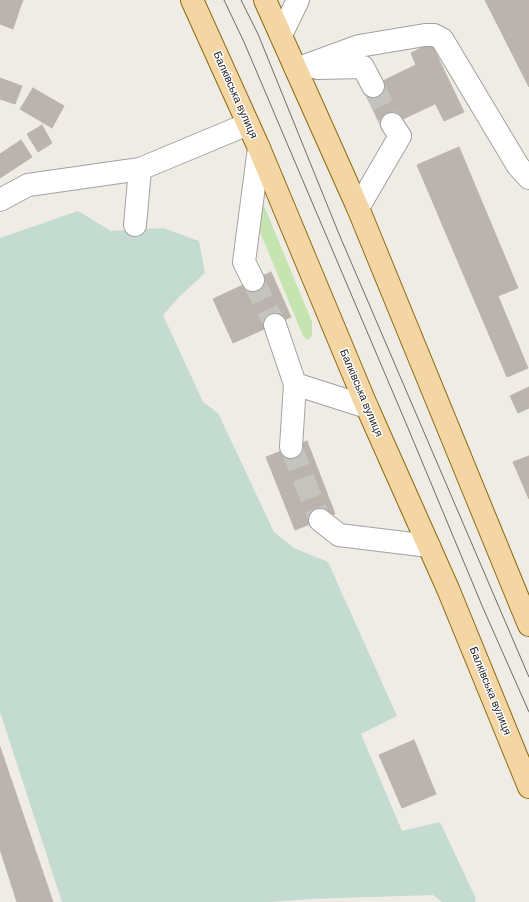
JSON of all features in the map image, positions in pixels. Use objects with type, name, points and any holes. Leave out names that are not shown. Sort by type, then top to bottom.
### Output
[{"type":"main road","name":"Балківська вулиця","points":[[192,0],[259,148],[367,407],[448,589],[529,787]]},
{"type":"main road","points":[[266,0],[358,208],[529,625]]},
{"type":"lane","points":[[281,35],[298,0]]},
{"type":"lane","points":[[296,69],[359,46],[425,35],[434,35],[442,39],[518,166],[529,178]]},
{"type":"lane","points":[[296,69],[363,66],[373,86]]},
{"type":"lane","points":[[0,200],[28,185],[140,169],[248,124]]},
{"type":"lane","points":[[358,208],[400,136],[392,124]]},
{"type":"lane","points":[[253,280],[244,262],[259,148]]},
{"type":"lane","points":[[135,226],[140,169]]},
{"type":"lane","points":[[275,325],[295,384],[291,447]]},
{"type":"lane","points":[[295,384],[367,407]]},
{"type":"lane","points":[[320,520],[339,535],[429,546]]},
{"type":"green space","points":[[261,203],[265,208],[312,322],[312,335],[308,340],[303,336],[260,232],[259,206]]},
{"type":"green space","points":[[78,211],[111,231],[163,228],[199,241],[205,273],[179,297],[163,315],[203,402],[218,413],[274,532],[294,548],[328,562],[397,716],[361,734],[402,831],[440,822],[476,899],[475,902],[442,902],[433,895],[309,899],[271,902],[62,902],[0,712],[0,238]]},
{"type":"building","points":[[0,0],[7,0],[21,5],[13,29],[0,24]]},
{"type":"building","points":[[7,0],[23,0],[21,5]]},
{"type":"building","points":[[485,0],[529,0],[529,87]]},
{"type":"building","points":[[431,43],[464,112],[444,121],[435,103],[441,101],[422,62],[416,65],[411,53]]},
{"type":"building","points":[[422,62],[441,101],[382,129],[364,90]]},
{"type":"building","points":[[0,78],[22,86],[15,104],[0,99]]},
{"type":"building","points":[[33,88],[64,106],[52,128],[20,109]]},
{"type":"building","points":[[42,125],[52,143],[38,152],[27,134]]},
{"type":"building","points":[[21,140],[32,157],[0,178],[0,154]]},
{"type":"building","points":[[459,147],[518,288],[498,296],[528,368],[507,377],[417,165]]},
{"type":"building","points":[[271,272],[291,317],[233,343],[213,299]]},
{"type":"building","points":[[529,387],[529,408],[518,413],[510,396]]},
{"type":"building","points":[[307,441],[335,514],[295,530],[266,457]]},
{"type":"building","points":[[529,456],[529,499],[513,462]]},
{"type":"building","points":[[414,740],[436,794],[402,808],[379,755]]},
{"type":"building","points":[[0,747],[53,902],[17,902],[0,849]]},
{"type":"tunnel","points":[[373,86],[392,124]]},
{"type":"tunnel","points":[[253,280],[275,325]]},
{"type":"tunnel","points":[[291,447],[320,520]]},
{"type":"tram line","points":[[224,0],[244,42],[483,608],[529,712]]},
{"type":"tram line","points":[[241,0],[258,34],[339,234],[529,677]]}]
